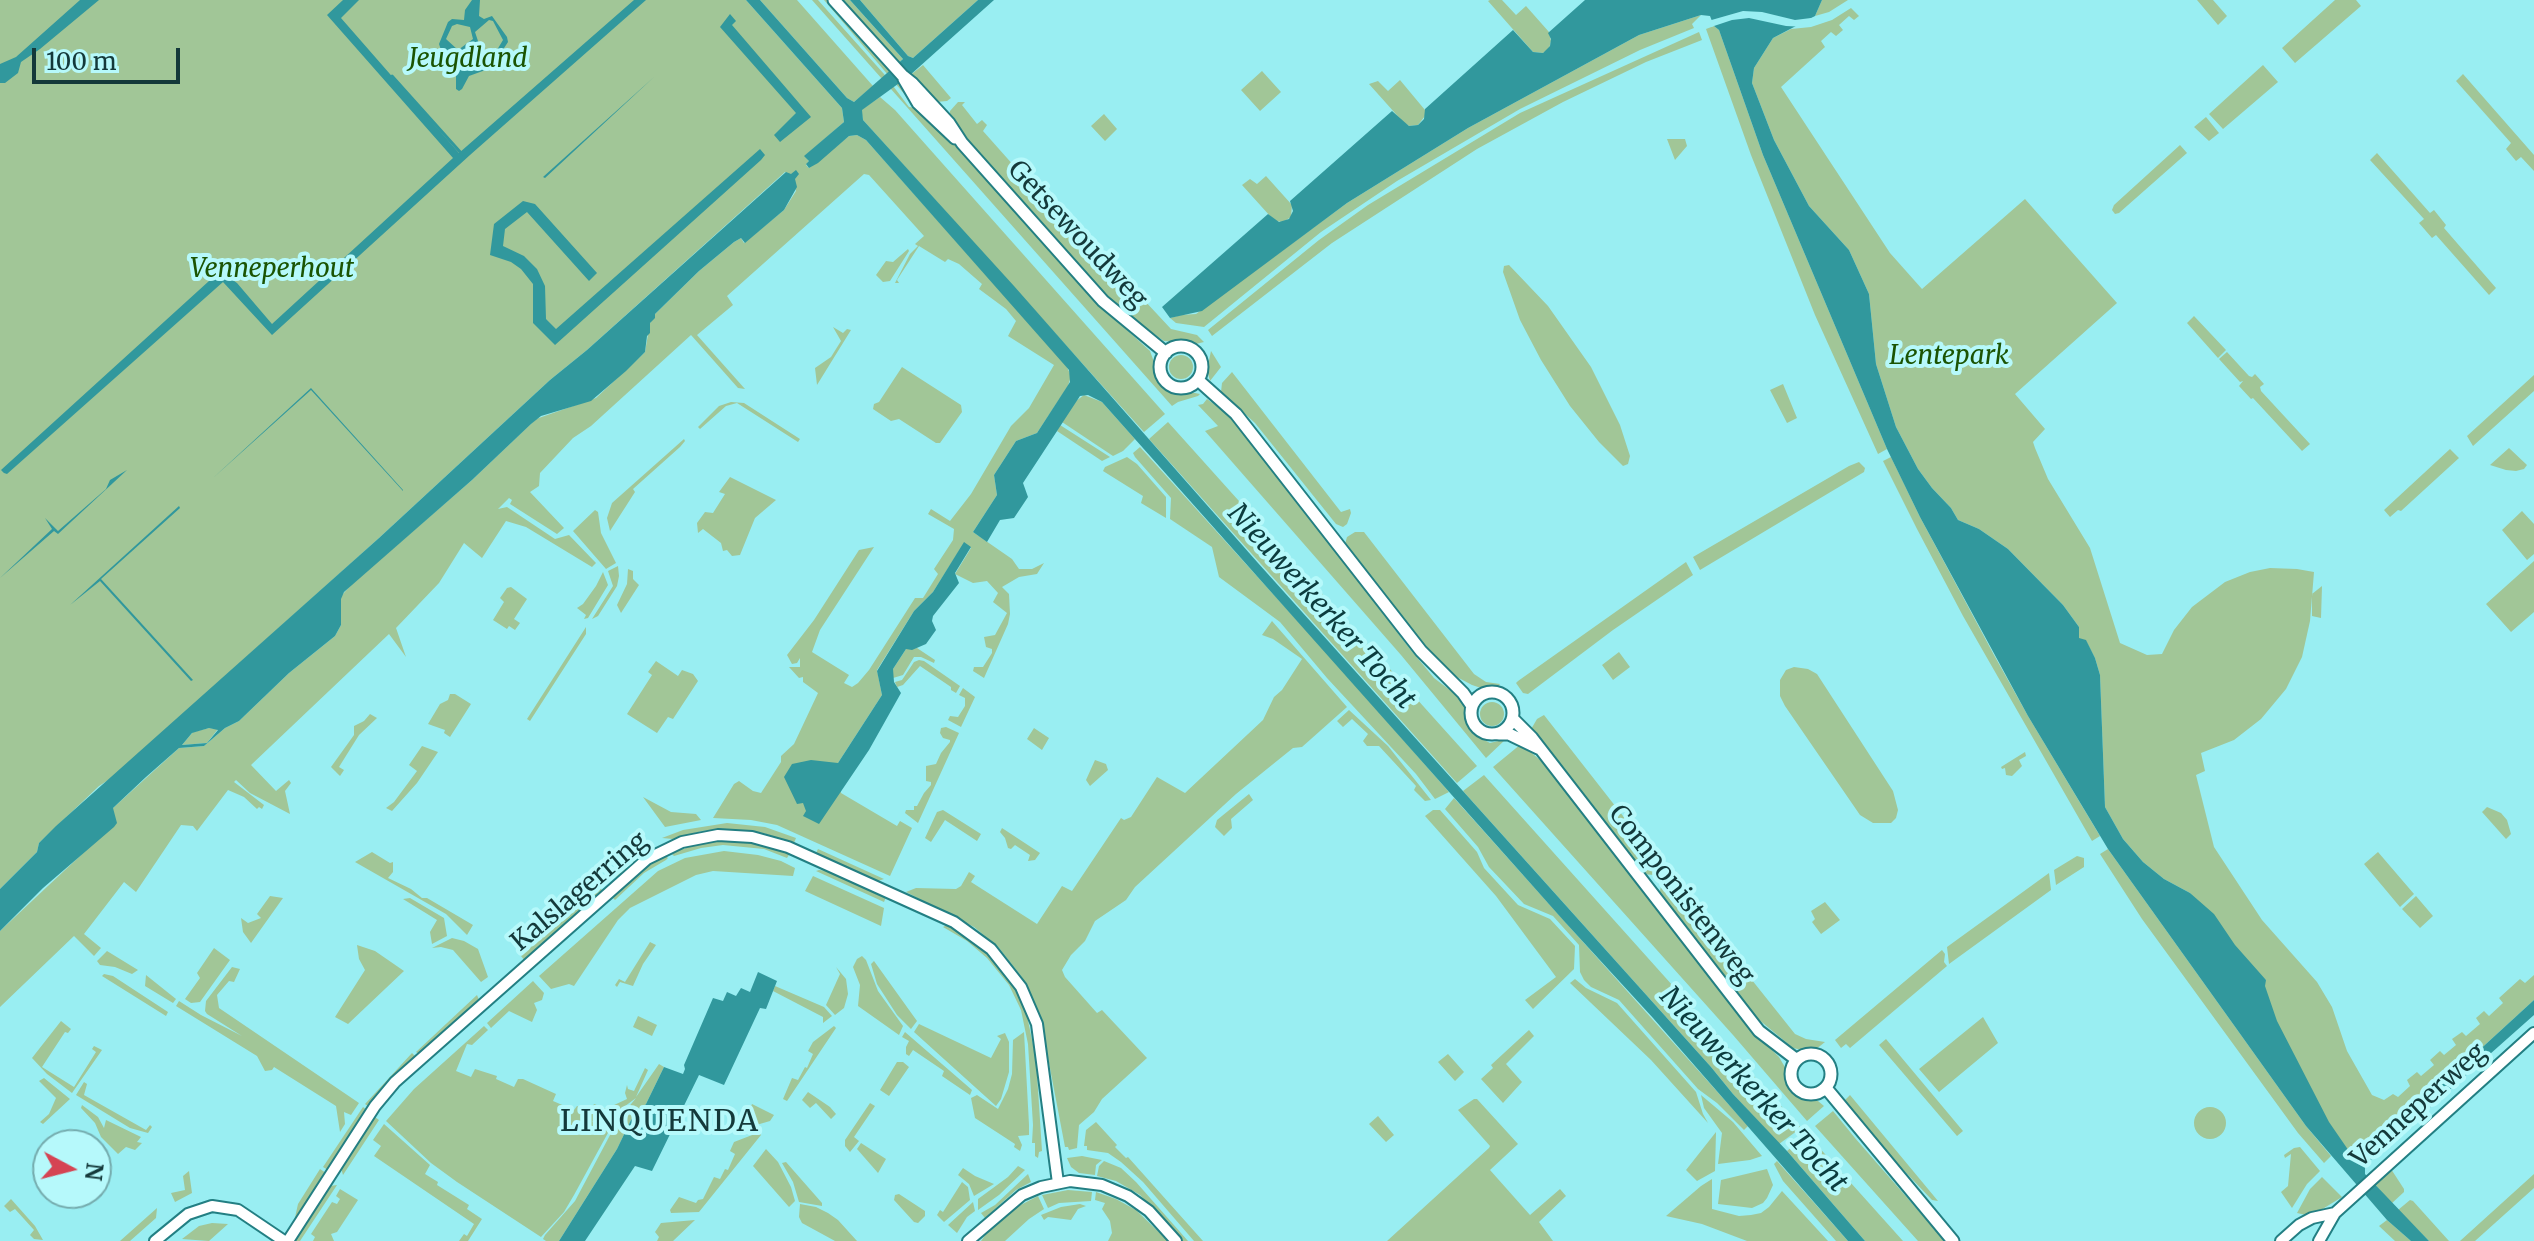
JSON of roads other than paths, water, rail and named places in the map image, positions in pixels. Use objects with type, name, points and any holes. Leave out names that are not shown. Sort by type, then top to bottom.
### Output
[{"type":"main road","name":"Getsewoudweg","points":[[834,0],[949,123],[962,143],[1103,301],[1166,353]]},
{"type":"main road","points":[[1181,346],[1197,352],[1202,363],[1198,380],[1187,388],[1173,387],[1161,372],[1162,358],[1181,346]]},
{"type":"main road","points":[[1198,380],[1236,414],[1421,651],[1472,706]]},
{"type":"main road","points":[[1440,671],[1481,695]]},
{"type":"main road","points":[[1499,734],[1510,725],[1513,708],[1505,696],[1489,692],[1481,695],[1472,706],[1470,714],[1477,728],[1483,733],[1499,734],[1509,734],[1538,748]]},
{"type":"main road","name":"Componistenweg","points":[[1513,719],[1532,738],[1759,1031],[1797,1060]]},
{"type":"main road","points":[[1808,1054],[1825,1059],[1832,1074],[1826,1088],[1815,1094],[1797,1089],[1791,1078],[1797,1060],[1808,1054]]},
{"type":"main road","points":[[1826,1088],[1953,1241]]},
{"type":"street","name":"Kalslagerring","points":[[286,1241],[375,1106],[395,1082],[647,859],[682,842],[718,835],[752,837],[788,847],[954,922],[991,949],[1021,987],[1037,1024],[1058,1183]]},
{"type":"street","name":"Venneperweg","points":[[2319,1241],[2335,1213],[2345,1203],[2534,1033]]},
{"type":"street","points":[[968,1241],[1022,1195],[1058,1183],[1089,1183],[1122,1193],[1149,1211],[1176,1241]]},
{"type":"street","points":[[155,1241],[188,1214],[212,1206],[238,1210],[286,1241]]},
{"type":"street","name":"Venneperweg","points":[[2281,1241],[2312,1218],[2335,1213]]},
{"type":"water","points":[[80,0],[99,0],[21,62],[18,73],[5,83],[0,83],[0,64],[16,57]]},
{"type":"water","points":[[343,0],[359,0],[341,18],[459,153],[634,0],[646,0],[272,335],[223,282],[7,474],[4,473],[1,470],[220,271],[237,283],[272,324],[453,158],[327,15]]},
{"type":"water","points":[[472,0],[480,0],[479,16],[484,19],[492,16],[508,42],[491,68],[469,76],[459,91],[456,89],[456,70],[442,53],[439,44],[448,22],[452,19],[464,20],[465,10]],"holes":[[[489,20],[493,21],[503,40],[497,50],[482,53],[475,32]],[[452,26],[470,27],[473,39],[458,50],[446,39]]]},
{"type":"water","points":[[746,0],[760,0],[847,98],[854,102],[903,59],[850,0],[860,0],[913,58],[978,0],[994,0],[909,76],[862,110],[863,120],[1865,1241],[1848,1241],[1653,1018],[1102,402],[1088,395],[1080,396],[1023,483],[1028,497],[1014,518],[1000,520],[987,542],[973,532],[997,495],[994,475],[1016,441],[1037,433],[1070,382],[1069,370],[866,140],[857,135],[849,136],[809,168],[806,164],[809,161],[804,156],[844,122],[842,108]]},
{"type":"water","points":[[1585,0],[1822,0],[1815,16],[1773,38],[1754,68],[1752,83],[1774,140],[1809,206],[1849,250],[1869,294],[1876,364],[1896,427],[1918,469],[1958,520],[1979,529],[2008,549],[2063,605],[2079,627],[2079,638],[2086,640],[2100,675],[2105,807],[2123,839],[2143,862],[2164,879],[2190,893],[2214,914],[2235,945],[2266,980],[2265,986],[2277,1021],[2329,1122],[2351,1154],[2361,1155],[2379,1142],[2534,1000],[2534,1015],[2365,1165],[2365,1174],[2429,1241],[2411,1241],[2387,1220],[2306,1126],[2108,849],[2028,716],[1920,517],[1887,449],[1763,155],[1719,30],[1710,16],[1701,15],[1639,35],[1468,128],[1347,203],[1202,311],[1170,318],[1162,307],[1268,214],[1279,222],[1289,219],[1293,211],[1290,201],[1392,111],[1409,126],[1418,125],[1424,119],[1425,109],[1513,30],[1533,52],[1543,53],[1550,46],[1548,33]]},
{"type":"water","points":[[730,14],[736,21],[732,25],[811,117],[780,142],[774,135],[796,113],[720,27]]},
{"type":"water","points":[[654,77],[545,178],[543,177]]},
{"type":"water","points":[[760,149],[765,155],[761,160],[555,345],[533,323],[533,284],[511,262],[490,255],[494,224],[523,201],[535,204],[597,273],[589,281],[527,212],[505,229],[503,246],[524,256],[537,269],[545,286],[546,319],[556,329]]},
{"type":"water","points":[[796,170],[799,174],[795,179],[797,187],[784,210],[745,243],[741,238],[734,242],[655,314],[650,323],[645,352],[626,371],[591,401],[541,416],[531,424],[344,592],[341,625],[335,636],[289,673],[239,721],[225,728],[204,746],[179,748],[146,777],[113,808],[117,823],[114,827],[43,888],[0,931],[0,889],[37,852],[39,843],[56,826],[379,538],[550,380],[786,172],[791,174]],"holes":[[[209,728],[218,730],[207,743],[182,745],[192,733]]]},
{"type":"water","points":[[311,388],[403,491],[311,390],[213,478]]},
{"type":"water","points":[[127,470],[58,534],[54,531],[0,578],[52,529],[45,518],[58,531],[106,489],[110,480]]},
{"type":"water","points":[[179,506],[101,579],[191,681],[100,581],[70,605]]},
{"type":"water","points":[[964,542],[971,547],[955,573],[959,583],[933,616],[936,630],[926,644],[912,650],[906,649],[893,669],[894,682],[901,693],[869,750],[819,824],[803,816],[806,811],[803,803],[797,804],[784,777],[792,764],[811,760],[838,763],[882,695],[877,671],[914,611],[933,592]]},
{"type":"water","points":[[758,972],[777,981],[766,1009],[760,1008],[724,1085],[699,1075],[652,1171],[635,1166],[585,1241],[559,1241],[617,1149],[631,1120],[646,1104],[664,1067],[683,1074],[713,998],[723,1001],[727,992],[736,996],[741,988],[750,992]]},
{"type":"waterway","points":[[392,76],[462,154]]},
{"type":"district","name":"LINQUENDA","points":[[660,1123]]},
{"type":"park label","name":"Jeugdland","points":[[468,60]]},
{"type":"park label","name":"Venneperhout","points":[[272,270]]},
{"type":"park label","name":"Lentepark","points":[[1949,357]]},
{"type":"water label","name":"Nieuwerkerker Tocht","points":[[1321,607]]},
{"type":"water label","name":"Nieuwerkerker Tocht","points":[[1753,1090]]}]
